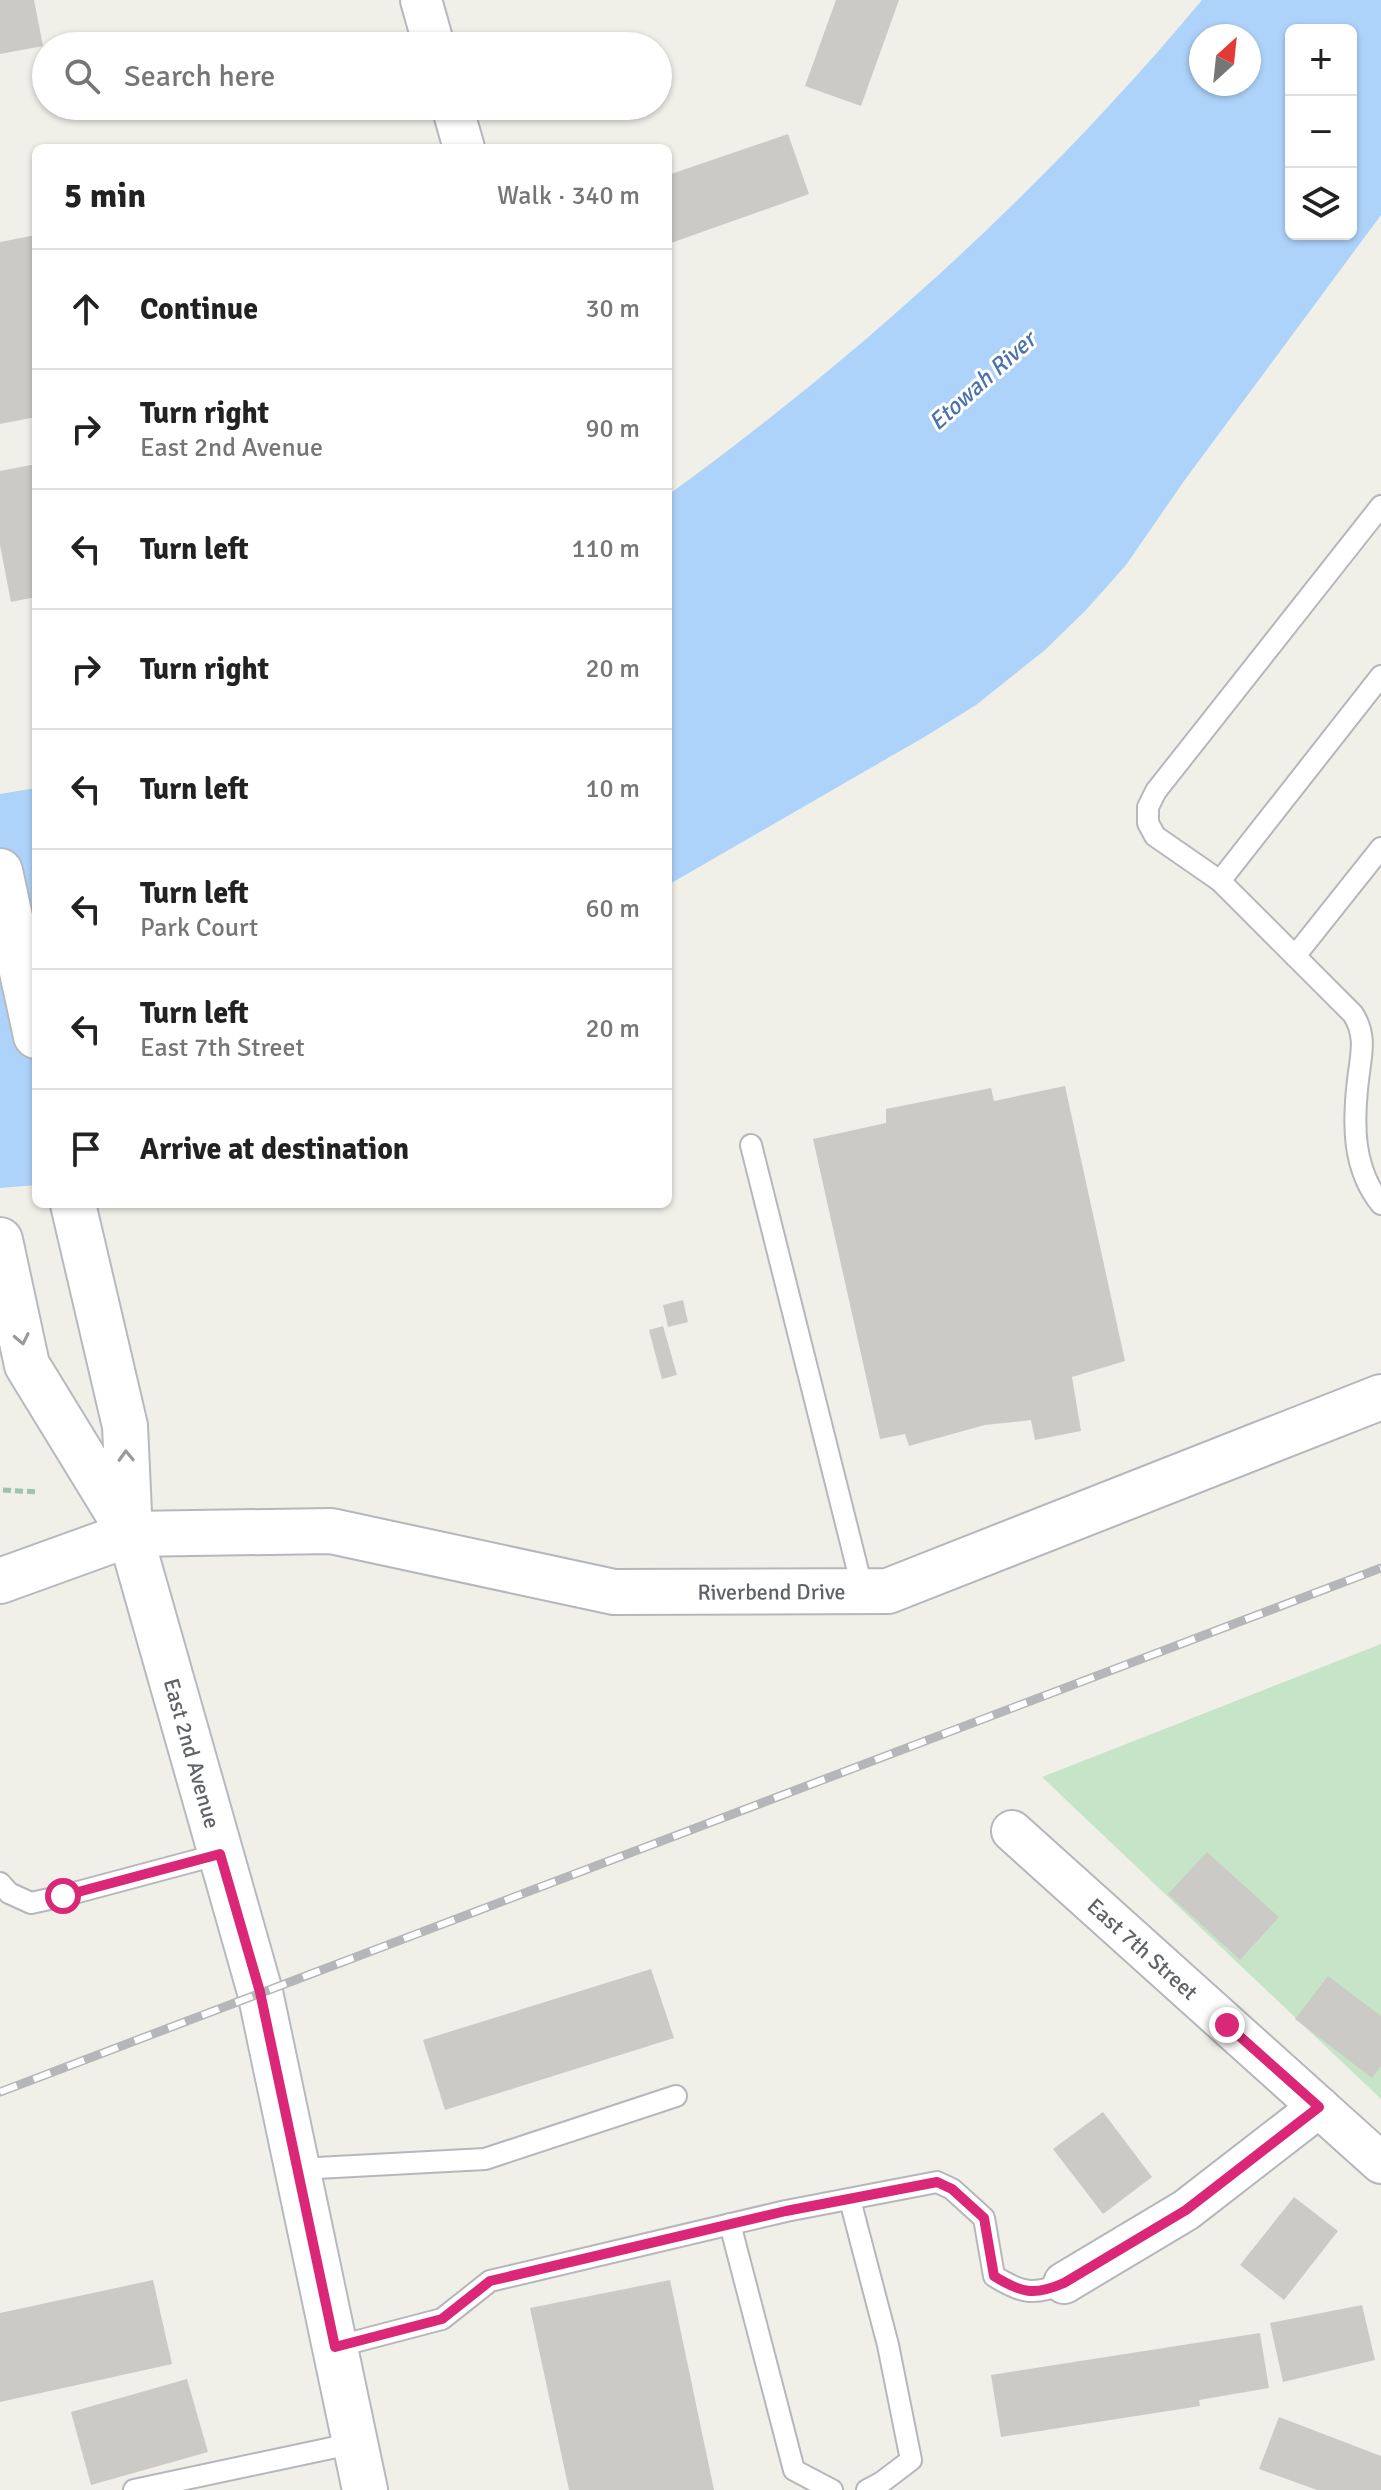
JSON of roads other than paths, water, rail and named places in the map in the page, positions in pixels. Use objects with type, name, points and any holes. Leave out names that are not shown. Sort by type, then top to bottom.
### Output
[{"type":"main road","points":[[0,871],[32,1018]]},
{"type":"main road","name":"East 2nd Avenue","points":[[74,1208],[125,1426],[130,1534],[260,1992],[365,2490]]},
{"type":"main road","name":"East 2nd Avenue","points":[[3,1251],[27,1365],[130,1534]]},
{"type":"main road","name":"Riverbend Drive","points":[[0,1581],[130,1534],[331,1531],[614,1592],[888,1591],[1381,1397]]},
{"type":"street","points":[[421,0],[430,32]]},
{"type":"street","points":[[456,120],[463,144]]},
{"type":"street","name":"East 7th Street","points":[[1012,1831],[1381,2163]]},
{"type":"street","points":[[1064,2283],[1186,2210],[1319,2107]]},
{"type":"lane","points":[[1381,506],[1156,791],[1148,807],[1148,823],[1155,836],[1220,881],[1353,1014],[1361,1027],[1364,1043],[1354,1134],[1361,1169],[1381,1204]]},
{"type":"lane","points":[[1220,881],[1381,676]]},
{"type":"lane","points":[[1295,956],[1381,848]]},
{"type":"lane","points":[[751,1145],[863,1591]]},
{"type":"lane","points":[[0,1883],[9,1893],[31,1903],[220,1854]]},
{"type":"lane","points":[[298,2169],[485,2159],[676,2096]]},
{"type":"lane","points":[[335,2347],[442,2319],[490,2281],[730,2224],[937,2182],[952,2189],[984,2218],[994,2276],[1016,2290],[1044,2292],[1064,2283]]},
{"type":"lane","points":[[850,2200],[888,2345],[911,2460],[867,2490]]},
{"type":"lane","points":[[730,2224],[794,2470],[832,2490]]},
{"type":"lane","points":[[134,2490],[355,2443]]},
{"type":"water","name":"Etowah River","points":[[1202,0],[1381,0],[1381,215],[1184,481],[1126,565],[1045,650],[976,705],[672,883],[672,492],[813,384],[950,264],[1016,201],[1142,69]]},
{"type":"water","points":[[32,789],[32,1185],[0,1188],[0,794]]},
{"type":"railway","points":[[0,2092],[1381,1568]]}]
